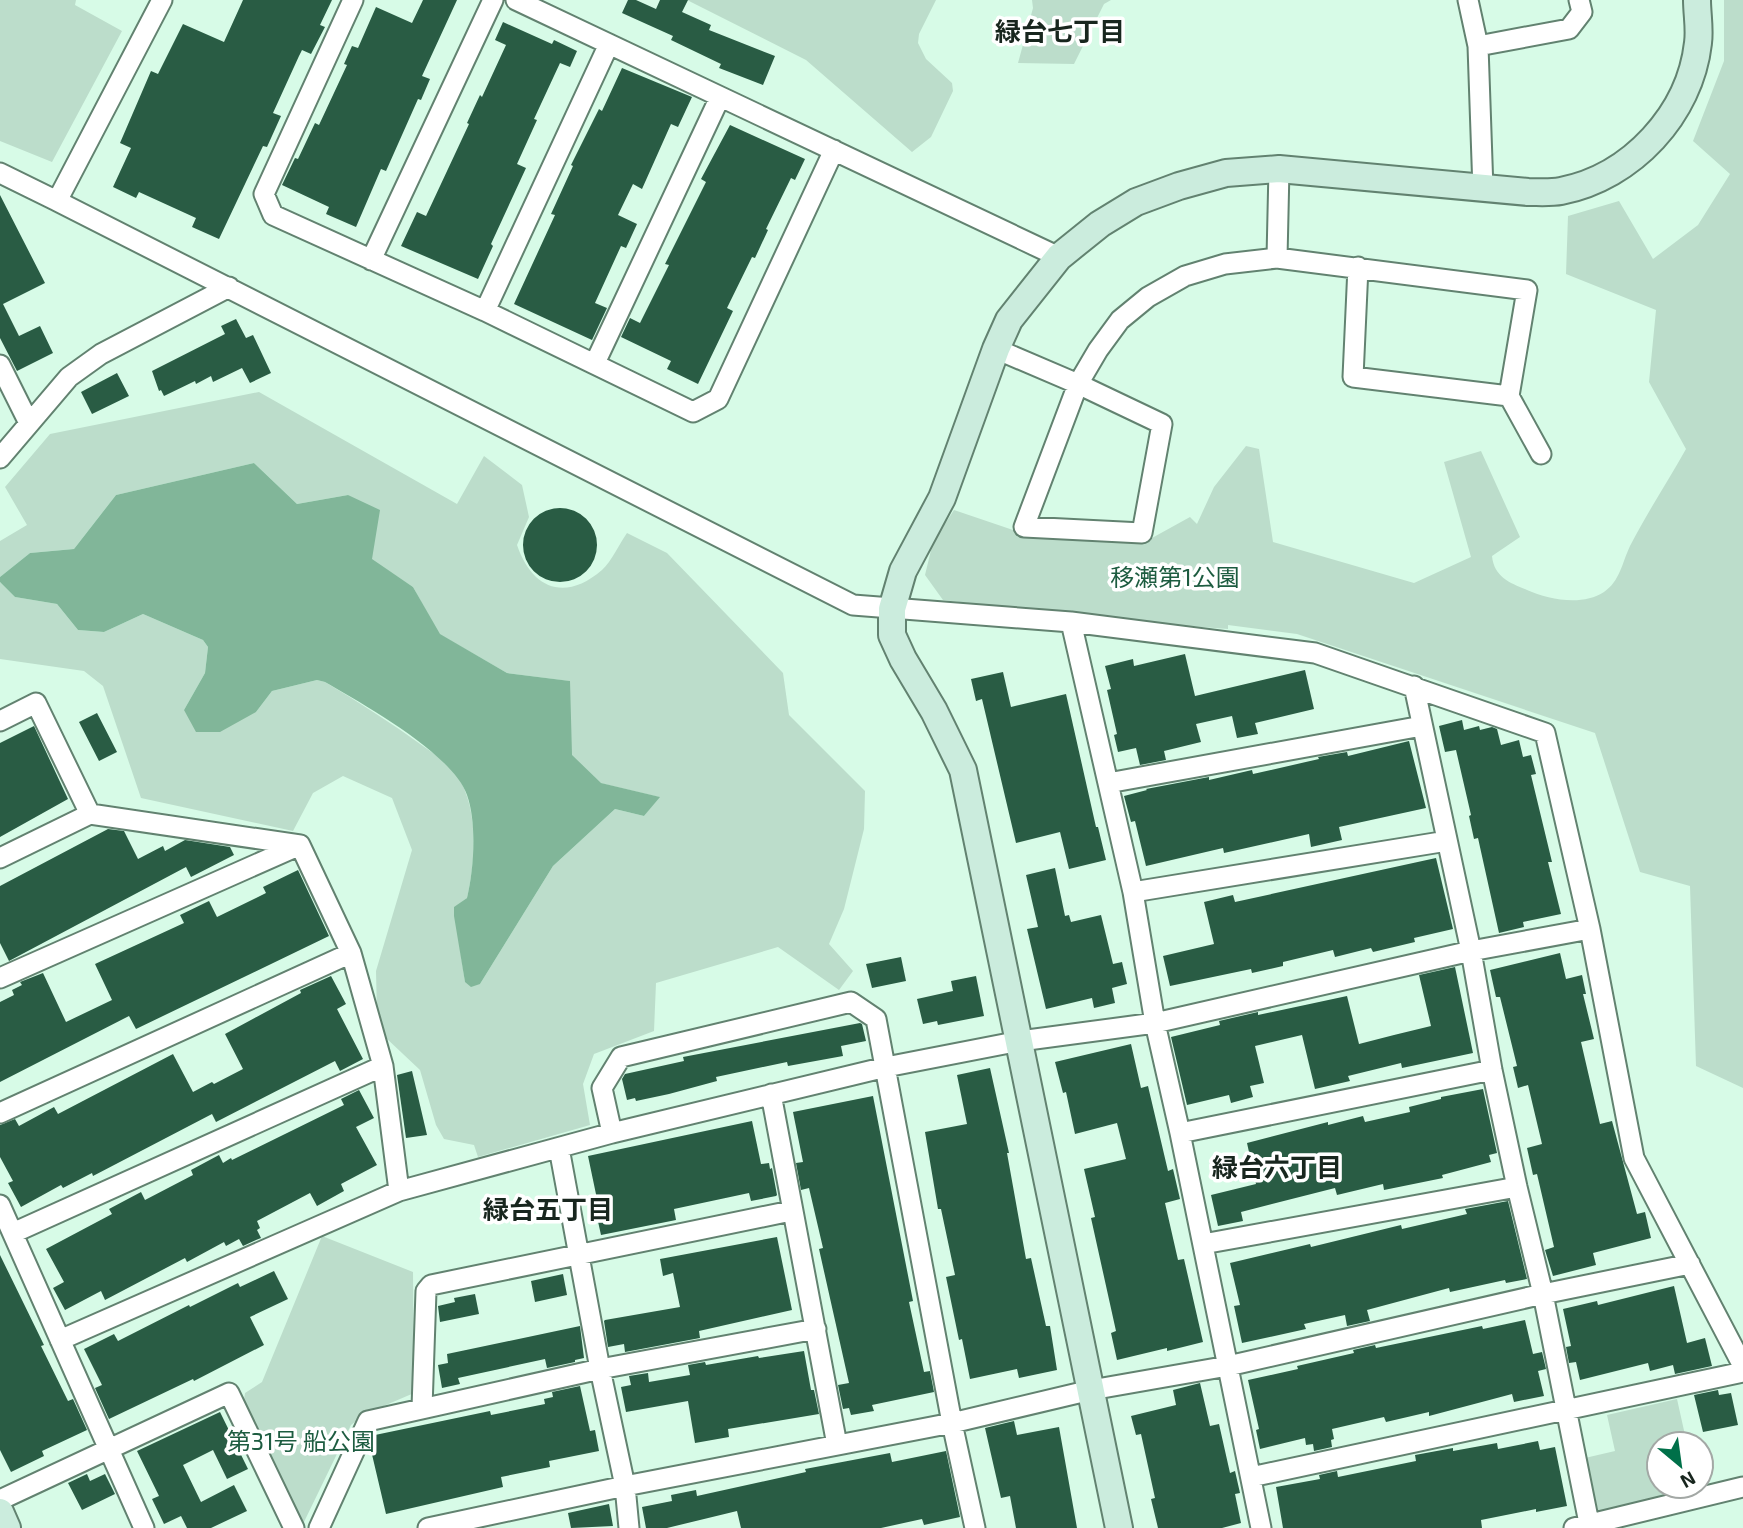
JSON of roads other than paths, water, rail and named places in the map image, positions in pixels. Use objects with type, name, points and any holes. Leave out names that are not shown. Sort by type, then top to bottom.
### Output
[{"type":"street","points":[[57,201],[162,0]]},
{"type":"street","points":[[354,0],[264,194],[273,215],[485,311],[693,412],[718,399],[834,150]]},
{"type":"street","points":[[371,260],[494,0]]},
{"type":"street","points":[[516,0],[1059,257]]},
{"type":"street","points":[[1468,0],[1478,46],[1483,190]]},
{"type":"street","points":[[1478,46],[1569,29],[1582,12],[1579,0]]},
{"type":"street","points":[[1119,1528],[963,770],[892,635],[892,609],[903,571],[942,498],[1009,320],[1059,257],[1100,224],[1147,198],[1226,173],[1279,170],[1528,192],[1560,191],[1600,177],[1619,168],[1645,148],[1668,121],[1683,96],[1693,70],[1698,41],[1697,0]]},
{"type":"street","points":[[485,311],[609,44]]},
{"type":"street","points":[[595,363],[720,97]]},
{"type":"street","points":[[1277,258],[1279,170]]},
{"type":"street","points":[[0,173],[853,605],[1071,622],[1315,653],[1545,733],[1590,929],[1634,1158],[1743,1366]]},
{"type":"street","points":[[996,349],[1078,383],[1162,424],[1142,533],[1024,527],[1078,383],[1098,350],[1121,320],[1147,297],[1185,276],[1225,264],[1277,258],[1527,290],[1508,396],[1541,454]]},
{"type":"street","points":[[1358,267],[1353,377],[1508,396]]},
{"type":"street","points":[[0,458],[69,377],[101,354],[229,287]]},
{"type":"street","points":[[0,365],[29,423]]},
{"type":"street","points":[[1071,622],[1132,892],[1155,1023],[1261,1528]]},
{"type":"street","points":[[1414,686],[1471,951],[1492,1070],[1543,1294],[1566,1409],[1585,1527],[1743,1487]]},
{"type":"street","points":[[0,721],[36,703],[90,814]]},
{"type":"street","points":[[1108,783],[1422,726]]},
{"type":"street","points":[[0,859],[90,814],[300,845]]},
{"type":"street","points":[[1132,892],[1447,841]]},
{"type":"street","points":[[300,845],[351,953],[383,1066],[399,1191]]},
{"type":"street","points":[[0,978],[300,845]]},
{"type":"street","points":[[60,1340],[399,1191],[612,1133],[886,1067],[1020,1041],[1155,1023],[1471,951],[1590,929]]},
{"type":"street","points":[[0,1114],[351,953]]},
{"type":"street","points":[[612,1133],[601,1088],[621,1057],[850,1002],[876,1019],[952,1423],[975,1528]]},
{"type":"street","points":[[13,1233],[383,1066]]},
{"type":"street","points":[[1180,1133],[1492,1070]]},
{"type":"street","points":[[771,1094],[837,1445]]},
{"type":"street","points":[[559,1148],[600,1369],[625,1486],[629,1528]]},
{"type":"street","points":[[1203,1244],[1517,1186]]},
{"type":"street","points":[[0,1205],[144,1528]]},
{"type":"street","points":[[422,1408],[426,1291],[431,1285],[791,1211]]},
{"type":"street","points":[[428,1528],[625,1486],[952,1423],[1091,1391],[1228,1366],[1543,1294],[1690,1264]]},
{"type":"street","points":[[319,1528],[368,1421],[600,1369],[816,1329]]},
{"type":"street","points":[[1251,1477],[1743,1372]]},
{"type":"street","points":[[0,1500],[229,1392],[294,1528]]},
{"type":"street","points":[[0,1513],[7,1528]]},
{"type":"district","name":"緑台七丁目","points":[[1060,32]]},
{"type":"district","name":"緑台六丁目","points":[[1277,1168]]},
{"type":"district","name":"緑台五丁目","points":[[548,1210]]},
{"type":"park label","name":"移瀬第1公園","points":[[1175,578]]},
{"type":"park label","name":"第31号 船公園","points":[[301,1442]]}]
